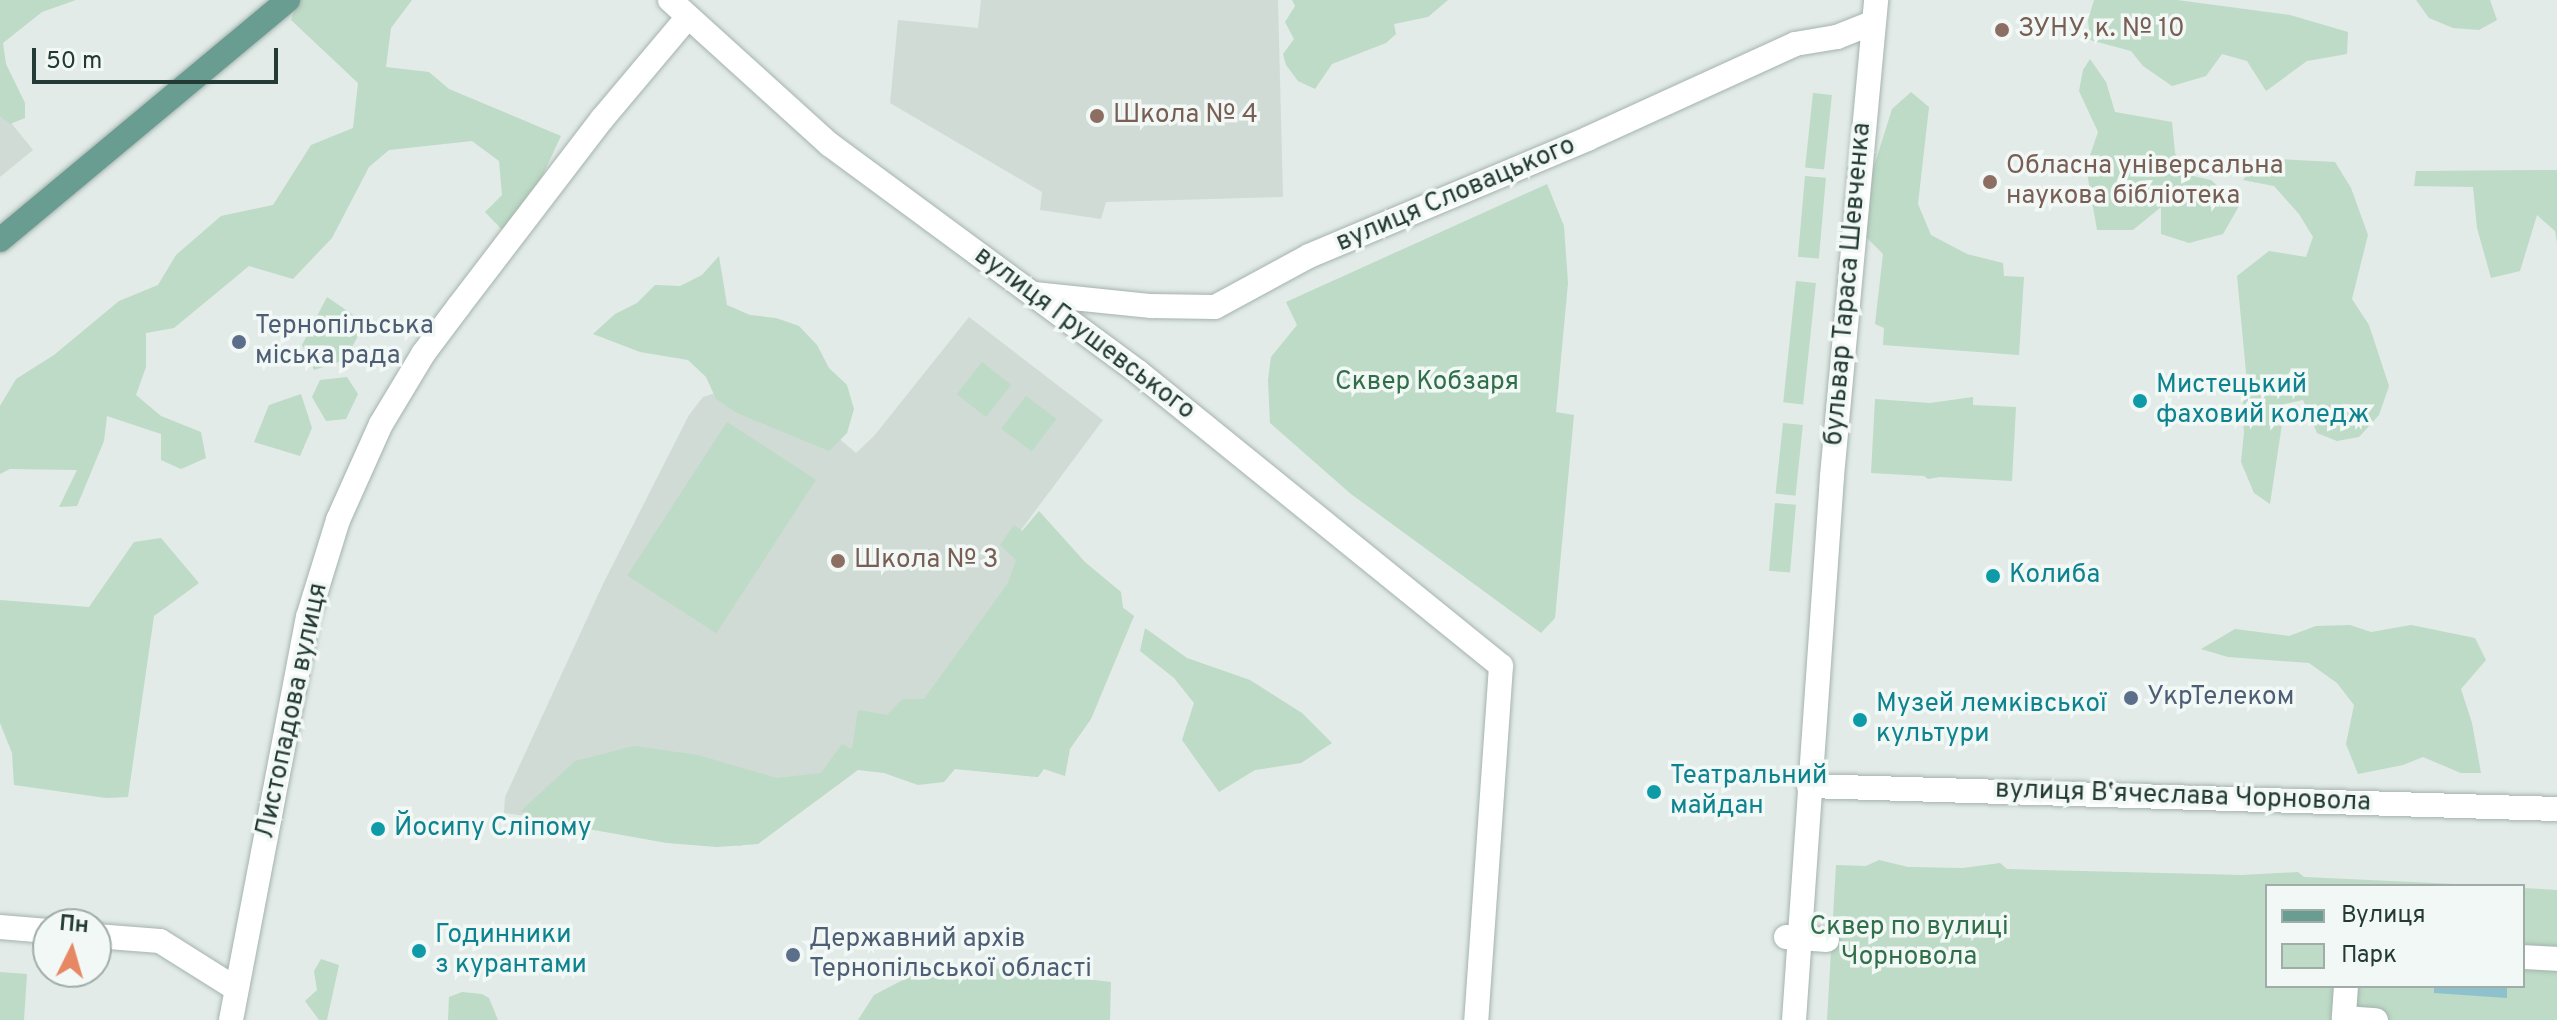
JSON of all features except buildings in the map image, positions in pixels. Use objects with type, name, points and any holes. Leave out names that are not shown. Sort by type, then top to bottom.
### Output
[{"type":"main road","points":[[0,240],[288,0]]},
{"type":"street","name":"вулиця Грушевського","points":[[679,8],[829,144],[1138,372],[1501,666],[1476,1020]]},
{"type":"street","name":"Листопадова вулиця","points":[[231,1020],[308,617],[338,520],[381,424],[423,354],[602,119],[679,8]]},
{"type":"street","name":"вулиця Словацького","points":[[1031,293],[1151,306],[1215,307],[1309,256],[1587,139],[1795,44],[1837,37],[1874,12]]},
{"type":"street","name":"бульвар Тараса Шевченка","points":[[1809,786],[1874,12]]},
{"type":"street","points":[[1794,1020],[1793,938],[1809,786]]},
{"type":"street","name":"вулиця Вʼячеслава Чорновола","points":[[1809,786],[2557,809]]},
{"type":"street","points":[[0,927],[32,930]]},
{"type":"street","points":[[112,937],[160,941],[235,988]]},
{"type":"street","points":[[1793,938],[1827,940]]},
{"type":"street","points":[[2525,957],[2557,959]]},
{"type":"street","points":[[2346,988],[2344,1018],[2376,1020]]},
{"type":"shaded area","name":"Школа № 4","points":[[981,0],[1278,0],[1283,197],[1106,202],[1101,219],[1040,210],[1042,192],[890,103],[898,20],[978,28]]},
{"type":"shaded area","points":[[0,109],[33,150],[0,177]]},
{"type":"shaded area","name":"Школа № 3","points":[[969,317],[1103,420],[1021,530],[1134,616],[1038,777],[851,758],[741,846],[504,813],[505,797],[603,584],[689,415],[703,397],[731,388],[829,430],[856,453],[874,436]]},
{"type":"green space","points":[[0,0],[76,0],[42,12],[3,43],[6,64],[25,103],[25,118],[10,124],[0,116]]},
{"type":"green space","points":[[298,0],[412,0],[391,28],[386,67],[429,72],[449,89],[561,136],[538,185],[507,235],[485,212],[502,195],[499,161],[472,141],[389,150],[369,167],[332,238],[293,279],[249,266],[174,328],[146,333],[146,367],[136,395],[161,416],[201,432],[206,458],[181,469],[161,460],[161,434],[107,416],[104,441],[77,506],[59,507],[77,470],[10,469],[0,474],[0,406],[16,379],[54,355],[119,301],[158,285],[176,255],[221,216],[273,205],[311,145],[353,128],[358,83],[291,20]]},
{"type":"green space","points":[[1292,0],[1448,0],[1428,17],[1394,24],[1396,34],[1386,43],[1332,64],[1315,89],[1298,81],[1286,65],[1283,54],[1294,39],[1285,22],[1295,6]]},
{"type":"green space","points":[[2094,0],[2177,0],[2290,15],[2348,32],[2347,54],[2307,61],[2266,91],[2247,61],[2222,54],[2206,76],[2172,86],[2143,66],[2131,51],[2090,40],[2088,20]]},
{"type":"green space","points":[[2416,0],[2490,0],[2497,20],[2479,30],[2453,28],[2429,18]]},
{"type":"green space","points":[[2090,59],[2106,82],[2115,112],[2172,122],[2175,153],[2189,175],[2211,180],[2239,206],[2223,234],[2189,243],[2161,234],[2161,207],[2133,230],[2097,230],[2086,167],[2098,132],[2079,91],[2083,70]]},
{"type":"green space","points":[[1911,92],[1929,107],[1918,204],[1931,235],[1967,254],[2003,263],[2004,276],[2024,277],[2019,355],[1883,345],[1884,328],[1875,324],[1883,254],[1865,236],[1860,211],[1892,109]]},
{"type":"green space","points":[[1813,93],[1832,95],[1824,170],[1805,168]]},
{"type":"green space","points":[[2260,158],[2335,162],[2351,188],[2368,235],[2352,299],[2369,325],[2389,386],[2379,415],[2359,437],[2337,441],[2317,433],[2303,400],[2285,404],[2270,504],[2254,493],[2241,462],[2244,432],[2242,407],[2247,383],[2237,276],[2269,251],[2306,257],[2313,237],[2299,214],[2274,186],[2243,180]]},
{"type":"green space","points":[[2557,170],[2557,243],[2555,231],[2537,215],[2520,271],[2491,278],[2477,228],[2473,187],[2414,186],[2416,171]]},
{"type":"green space","points":[[1805,176],[1826,178],[1819,259],[1798,257]]},
{"type":"green space","name":"Сквер Кобзаря","points":[[1547,184],[1564,226],[1568,283],[1556,412],[1574,415],[1555,618],[1541,633],[1351,494],[1270,423],[1268,380],[1271,357],[1297,325],[1286,302]]},
{"type":"green space","points":[[719,256],[727,305],[750,315],[776,318],[799,326],[817,345],[829,368],[847,385],[854,409],[847,433],[829,451],[737,413],[716,399],[706,377],[688,360],[640,352],[593,334],[615,314],[637,303],[655,285],[680,286],[702,275]]},
{"type":"green space","points":[[1796,281],[1816,283],[1803,404],[1783,402]]},
{"type":"green space","points":[[327,297],[365,323],[345,360],[314,370],[302,345]]},
{"type":"green space","points":[[982,362],[1011,385],[986,417],[957,394]]},
{"type":"green space","points":[[347,377],[358,394],[346,419],[326,421],[312,397],[320,380]]},
{"type":"green space","points":[[301,394],[312,428],[300,456],[254,442],[269,405]]},
{"type":"green space","points":[[1026,396],[1056,419],[1032,452],[1001,429]]},
{"type":"green space","points":[[1973,397],[1973,405],[2016,407],[2012,481],[1928,479],[1924,476],[1871,473],[1875,399],[1930,403]]},
{"type":"green space","points":[[727,422],[816,480],[716,633],[627,575]]},
{"type":"green space","points":[[1783,423],[1803,425],[1795,496],[1776,494]]},
{"type":"green space","points":[[1775,503],[1796,505],[1790,573],[1769,571]]},
{"type":"green space","points":[[1039,511],[1085,562],[1121,592],[1123,608],[1134,616],[1091,719],[1070,749],[1065,776],[1044,769],[1038,777],[955,769],[944,782],[918,785],[884,773],[858,770],[758,844],[717,847],[667,843],[594,830],[547,828],[521,811],[575,761],[634,746],[698,755],[777,778],[821,773],[842,744],[852,749],[858,710],[887,715],[903,699],[924,699],[1008,583],[1016,560],[1000,545],[1014,525],[1022,531]]},
{"type":"green space","points":[[161,538],[199,583],[154,616],[128,797],[106,798],[14,785],[12,753],[0,723],[0,600],[89,607],[134,542]]},
{"type":"green space","points":[[2350,625],[2371,632],[2411,625],[2475,638],[2486,660],[2461,689],[2472,723],[2481,773],[2461,773],[2423,757],[2403,765],[2358,774],[2346,744],[2354,705],[2337,683],[2309,663],[2228,657],[2201,649],[2235,629],[2289,636],[2316,626]]},
{"type":"green space","points":[[1145,628],[1187,658],[1250,680],[1302,713],[1332,743],[1301,763],[1255,770],[1219,792],[1182,740],[1194,703],[1174,678],[1140,651]]},
{"type":"green space","name":"Сквер по вулиці Чорновола","points":[[1879,860],[1908,867],[1963,868],[2000,863],[2007,869],[2242,875],[2298,872],[2304,877],[2456,884],[2265,884],[2265,988],[2525,988],[2525,888],[2557,890],[2557,1020],[1827,1020],[1836,865],[1866,866]]},
{"type":"green space","points":[[321,959],[339,965],[327,1020],[319,1020],[305,1001],[317,990],[314,971]]},
{"type":"green space","points":[[975,966],[1111,982],[1110,1020],[858,1020],[874,995],[924,969],[952,971]]},
{"type":"green space","points":[[0,972],[27,974],[24,1020],[0,1020]]},
{"type":"green space","points":[[462,992],[489,998],[498,1020],[448,1020],[449,997]]},
{"type":"water","points":[[2434,988],[2507,988],[2507,998],[2434,993]]},
{"type":"place","name":"ЗУНУ, к. № 10","points":[[2002,30]]},
{"type":"place","name":"Школа № 4","points":[[1097,116]]},
{"type":"place","name":"Обласна універсальна наукова бібліотека","points":[[1990,182]]},
{"type":"place","name":"Тернопільська міська рада","points":[[239,342]]},
{"type":"place","name":"Мистецький фаховий коледж","points":[[2140,401]]},
{"type":"place","name":"Школа № 3","points":[[838,561]]},
{"type":"place","name":"Колиба","points":[[1993,576]]},
{"type":"place","name":"УкрТелеком","points":[[2131,698]]},
{"type":"place","name":"Музей лемківської культури","points":[[1860,720]]},
{"type":"place","name":"Театральний майдан","points":[[1654,792]]},
{"type":"place","name":"Йосипу Сліпому","points":[[378,829]]},
{"type":"place","name":"Годинники з курантами","points":[[419,951]]},
{"type":"place","name":"Державний архів Тернопільської області","points":[[793,955]]}]
